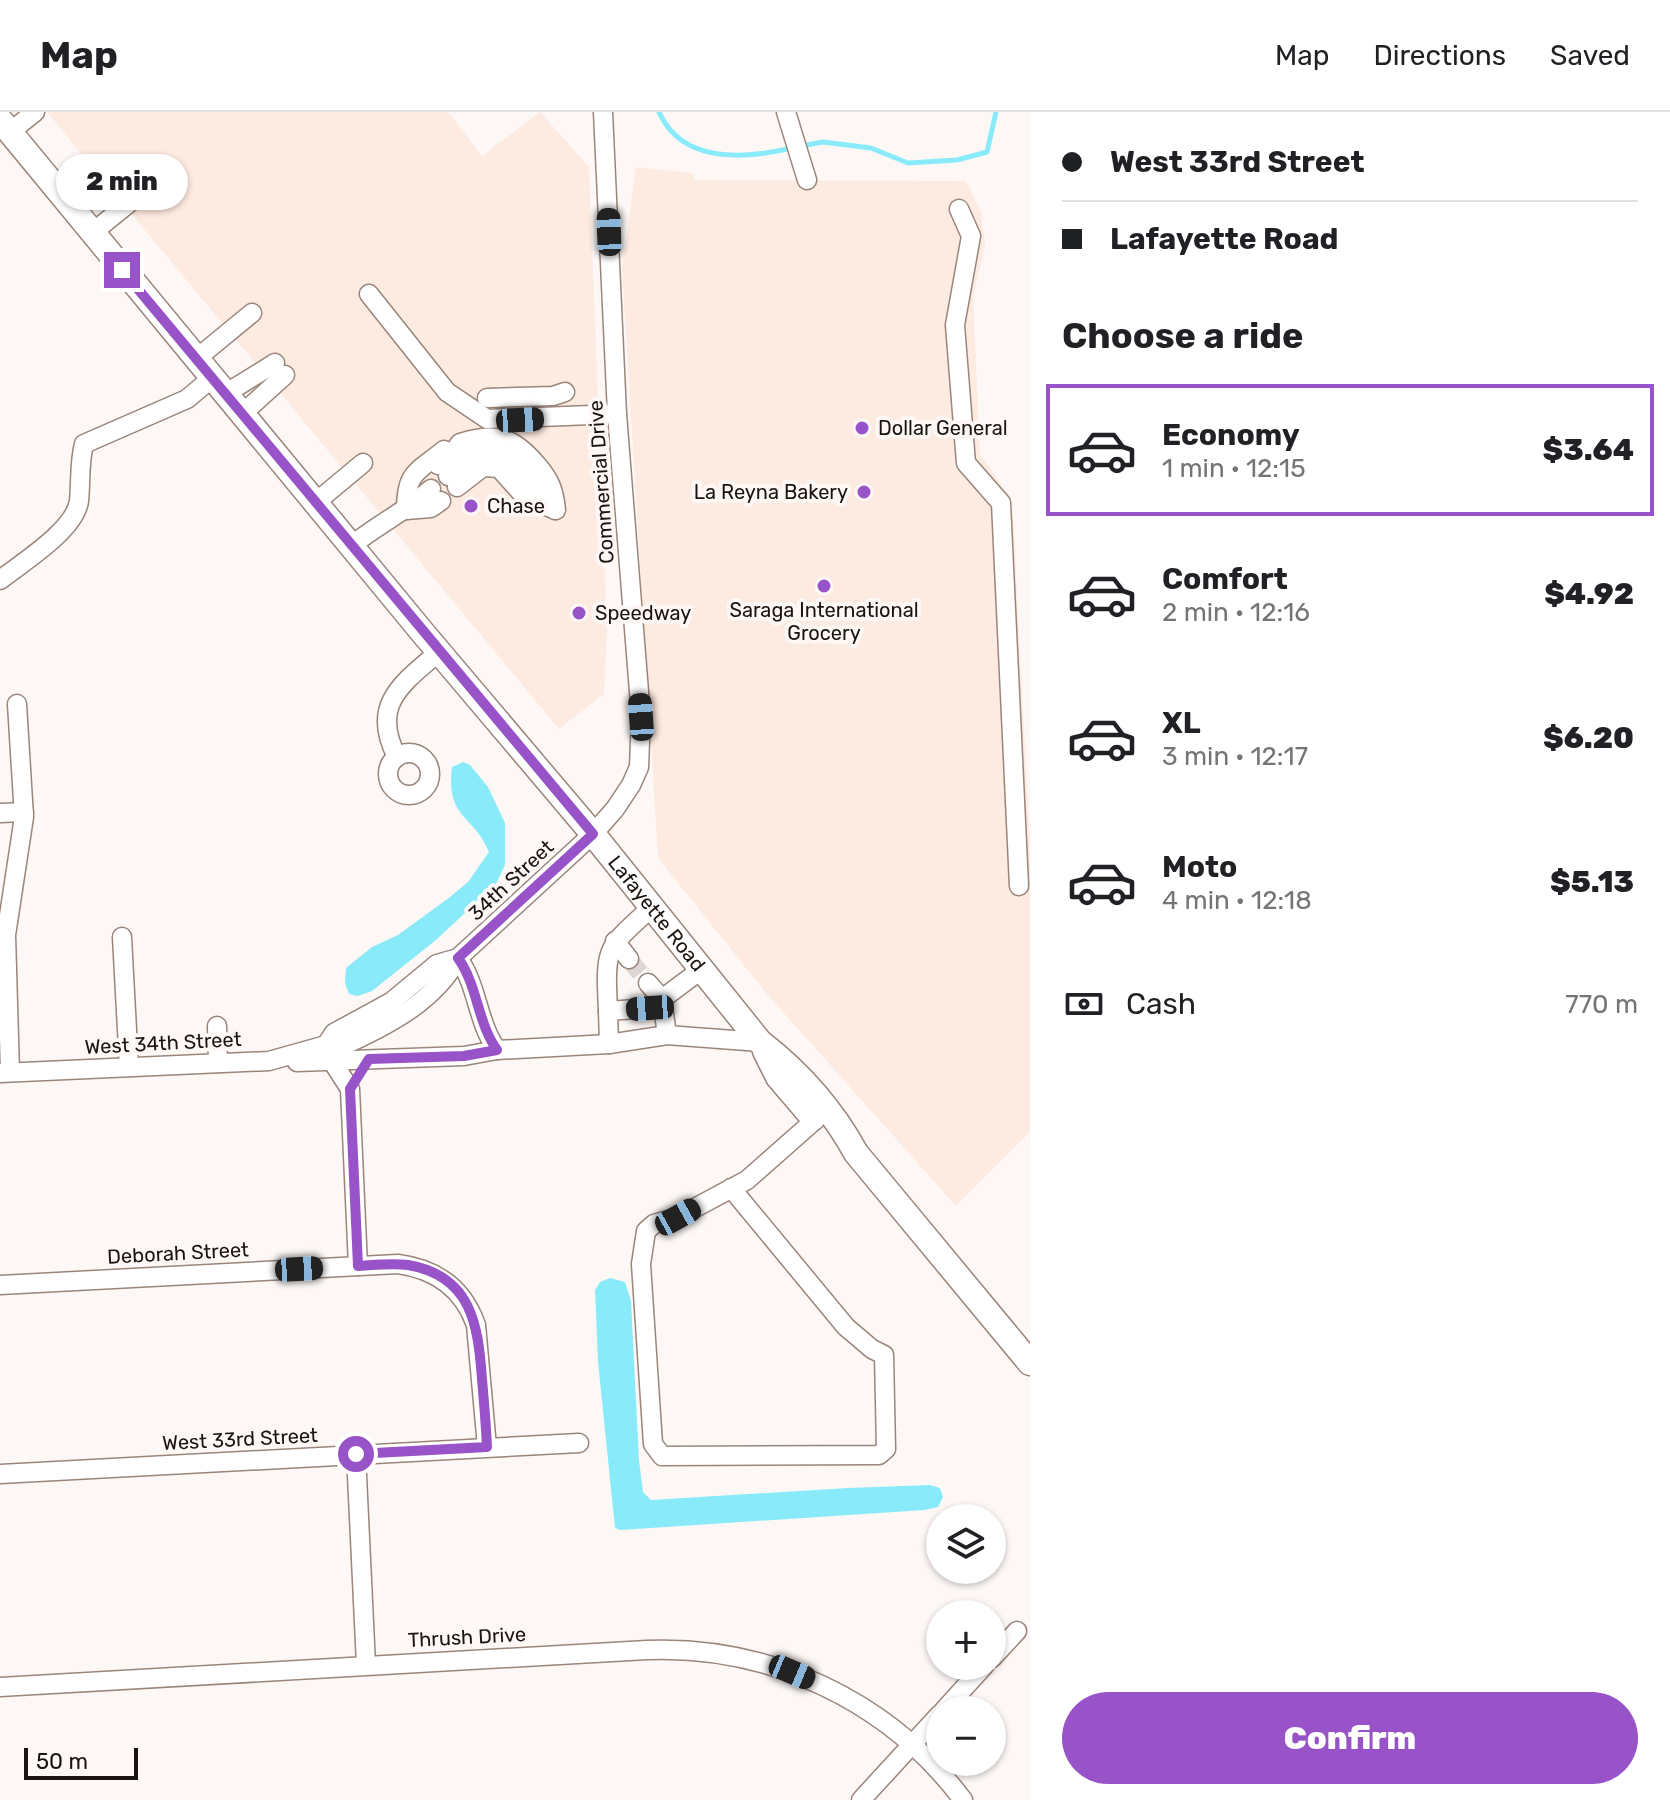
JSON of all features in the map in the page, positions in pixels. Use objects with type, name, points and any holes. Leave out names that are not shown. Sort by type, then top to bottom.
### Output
[{"type":"main road","name":"Lafayette Road","points":[[5,126],[593,834],[760,1042],[778,1077],[844,1152],[856,1153]]},
{"type":"main road","name":"Lafayette Road","points":[[760,1042],[794,1069],[842,1128],[856,1153],[1030,1363]]},
{"type":"street","points":[[5,126],[35,112]]},
{"type":"street","name":"Commercial Drive","points":[[593,834],[631,785],[639,767],[641,752],[641,717],[617,414],[603,112]]},
{"type":"street","points":[[788,118],[804,171]]},
{"type":"street","points":[[92,233],[145,190]]},
{"type":"street","points":[[959,209],[971,236],[955,325],[966,463],[1001,503],[1019,886]]},
{"type":"street","points":[[369,294],[447,392],[487,419],[617,414]]},
{"type":"street","points":[[196,359],[252,313]]},
{"type":"street","points":[[0,580],[71,522],[79,503],[79,463],[84,444],[218,386],[280,369],[242,414]]},
{"type":"street","points":[[470,410],[487,398],[553,396],[565,392]]},
{"type":"street","points":[[487,398],[503,420]]},
{"type":"street","points":[[410,503],[410,477],[447,447],[460,443],[485,437],[507,439],[516,444],[550,481],[553,507],[506,454],[482,452],[448,476],[452,454],[460,443]]},
{"type":"street","points":[[315,503],[363,463]]},
{"type":"street","points":[[351,546],[431,489]]},
{"type":"street","points":[[397,757],[389,743],[390,700],[401,684],[440,651]]},
{"type":"street","points":[[5,1073],[6,935],[24,812],[17,704]]},
{"type":"street","points":[[0,813],[24,812]]},
{"type":"street","name":"34th Street","points":[[458,958],[593,834]]},
{"type":"street","points":[[609,1044],[606,962],[615,941],[652,907]]},
{"type":"street","points":[[122,937],[129,1067]]},
{"type":"street","points":[[615,941],[629,959]]},
{"type":"street","points":[[458,958],[469,973],[490,1040],[497,1050]]},
{"type":"street","name":"West 34th Street","points":[[5,1073],[269,1061],[329,1053],[334,1033],[391,1002],[437,964],[458,958]]},
{"type":"street","points":[[608,1011],[650,1008],[702,969]]},
{"type":"street","points":[[648,983],[662,999],[667,1035]]},
{"type":"street","points":[[217,1026],[218,1063]]},
{"type":"street","points":[[329,1053],[369,1059],[464,1056],[497,1050],[609,1044],[667,1035],[760,1042]]},
{"type":"street","points":[[329,1053],[350,1089],[358,1266]]},
{"type":"street","points":[[350,1089],[369,1059]]},
{"type":"street","points":[[731,1188],[846,1327],[884,1355],[886,1449],[879,1455],[662,1456],[653,1444],[641,1264],[646,1231],[654,1224],[678,1217],[731,1188],[747,1180],[815,1120]]},
{"type":"street","name":"Deborah Street","points":[[0,1285],[398,1264],[426,1270],[445,1280],[463,1299],[478,1331],[487,1447]]},
{"type":"street","name":"West 33rd Street","points":[[0,1474],[579,1443]]},
{"type":"street","points":[[356,1454],[366,1665]]},
{"type":"street","points":[[1006,1643],[1017,1631]]},
{"type":"street","name":"Thrush Drive","points":[[0,1687],[647,1650],[715,1653],[752,1659],[818,1683],[879,1718],[942,1774],[963,1800]]},
{"type":"street","points":[[957,1696],[971,1680]]},
{"type":"street","points":[[861,1800],[926,1730]]},
{"type":"shaded area","points":[[47,112],[448,112],[482,156],[540,112],[589,167],[607,630],[604,694],[559,729]]},
{"type":"shaded area","points":[[636,167],[692,173],[694,180],[966,181],[981,212],[985,246],[973,297],[980,454],[1005,490],[1013,516],[1030,847],[1030,1132],[956,1206],[767,994],[658,858],[622,269]]},
{"type":"water","points":[[463,762],[470,765],[488,787],[505,823],[505,865],[496,884],[436,940],[372,991],[358,996],[349,994],[345,983],[346,968],[372,947],[398,935],[450,897],[468,882],[489,852],[453,797],[452,767]]},
{"type":"water","points":[[610,1278],[625,1282],[631,1301],[639,1460],[643,1492],[651,1500],[930,1485],[940,1488],[943,1497],[940,1504],[926,1504],[925,1510],[615,1528],[598,1362],[595,1290],[600,1282]]},
{"type":"waterway","points":[[659,112],[669,129],[683,141],[716,154],[754,154],[792,148]]},
{"type":"waterway","points":[[801,146],[823,142],[871,148],[908,163],[957,160],[987,152],[996,112]]},
{"type":"tunnel","points":[[629,959],[648,983]]},
{"type":"place","name":"Dollar General","points":[[862,428]]},
{"type":"place","name":"La Reyna Bakery","points":[[864,492]]},
{"type":"place","name":"Chase","points":[[471,506]]},
{"type":"place","name":"Saraga International Grocery","points":[[824,586]]},
{"type":"place","name":"Speedway","points":[[579,613]]},
{"type":"route","points":[[122,270],[593,834],[458,958],[469,973],[490,1040],[497,1050],[464,1056],[369,1059],[350,1089],[358,1266],[398,1264],[426,1270],[451,1284],[470,1308],[480,1342],[487,1447],[356,1454]]}]
